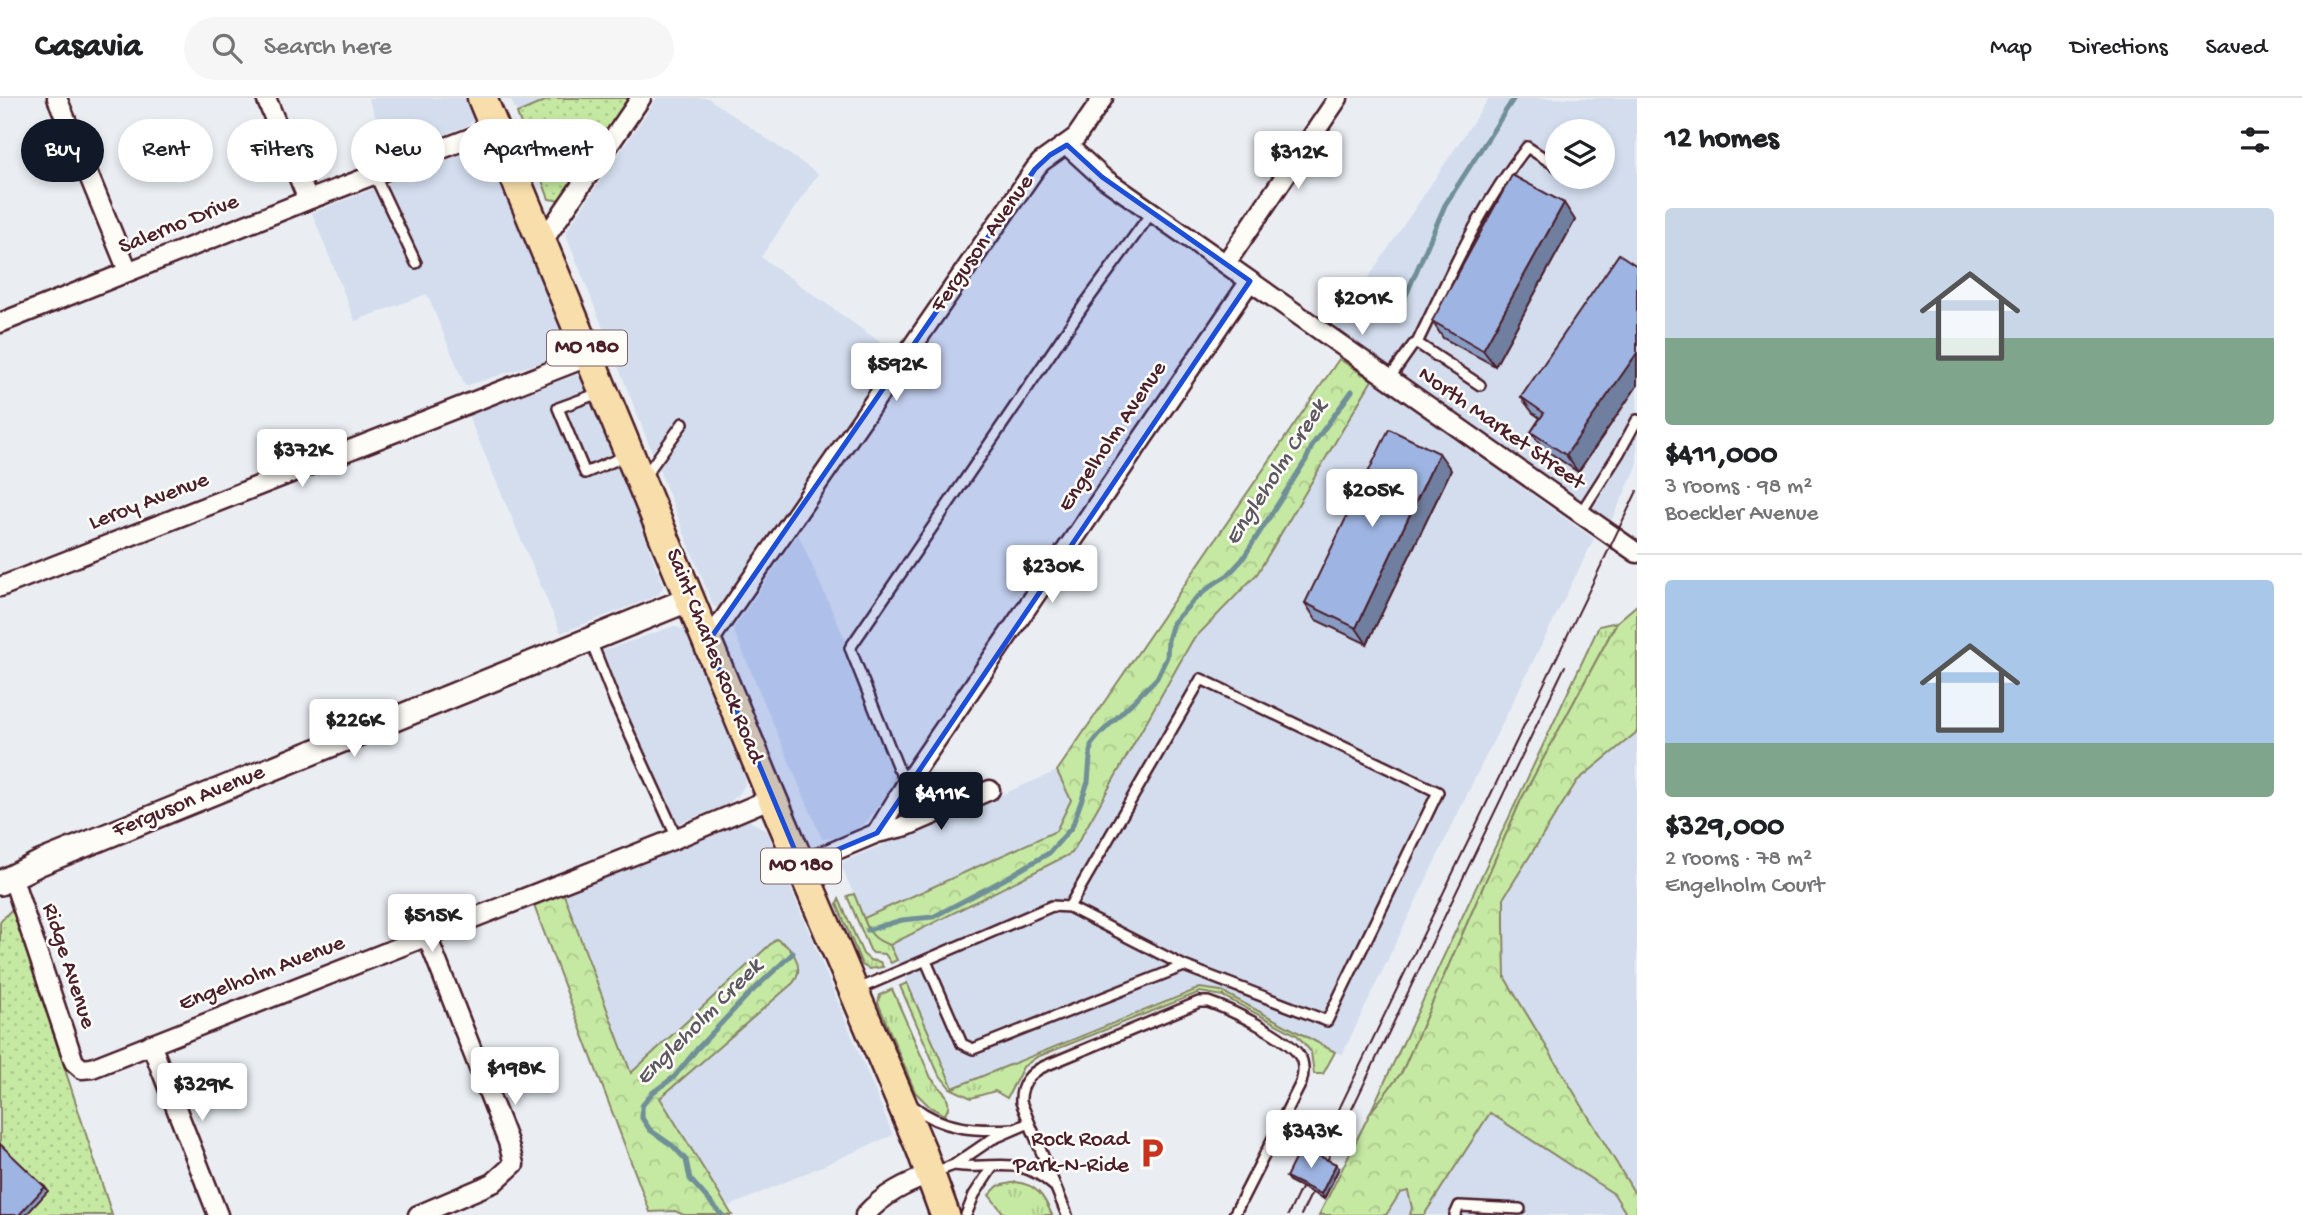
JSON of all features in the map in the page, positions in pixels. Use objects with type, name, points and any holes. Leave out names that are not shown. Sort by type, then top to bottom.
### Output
[{"type":"main road","name":"Saint Charles Rock Road","points":[[482,98],[490,119]]},
{"type":"main road","name":"Saint Charles Rock Road","points":[[517,182],[896,1090],[942,1170],[945,1215]]},
{"type":"street","points":[[57,98],[128,271]]},
{"type":"street","points":[[266,98],[308,200]]},
{"type":"street","points":[[543,241],[641,98]]},
{"type":"street","name":"Ferguson Avenue","points":[[708,642],[1035,169],[1050,155],[1067,145],[1085,126],[1103,98]]},
{"type":"street","points":[[1226,263],[1338,98]]},
{"type":"street","name":"North Market Street","points":[[1067,145],[1101,177],[1637,553]]},
{"type":"street","name":"Salerno Drive","points":[[0,323],[354,182]]},
{"type":"street","name":"Engelholm Avenue","points":[[877,832],[1250,281]]},
{"type":"street","name":"Leroy Avenue","points":[[0,587],[590,356]]},
{"type":"street","name":"Ferguson Avenue","points":[[6,880],[65,852],[690,599]]},
{"type":"street","points":[[801,865],[877,832],[907,825],[990,790]]},
{"type":"street","name":"Engelholm Avenue","points":[[82,1069],[92,1068],[677,838],[772,798]]},
{"type":"street","name":"Ridge Avenue","points":[[6,880],[74,1062],[82,1069]]},
{"type":"street","points":[[418,1215],[493,1183],[514,1164],[508,1142],[427,936]]},
{"type":"street","points":[[151,1044],[218,1215]]},
{"type":"street","points":[[865,1215],[891,1191],[942,1170]]},
{"type":"lane","points":[[1389,379],[1417,343],[1465,245],[1502,178],[1527,147],[1545,159]]},
{"type":"lane","points":[[378,182],[416,263]]},
{"type":"lane","points":[[908,783],[898,768],[850,648],[1084,305],[1152,211]]},
{"type":"lane","points":[[1417,343],[1480,385]]},
{"type":"lane","points":[[604,391],[558,408],[585,474],[630,454]]},
{"type":"lane","points":[[1580,514],[1637,420]]},
{"type":"lane","points":[[641,481],[683,423]]},
{"type":"lane","points":[[591,639],[615,702],[677,838]]},
{"type":"lane","points":[[854,991],[1052,906],[1069,907],[1184,966],[1327,1021],[1438,792],[1201,679],[1069,907]]},
{"type":"lane","points":[[926,961],[962,1044],[973,1049],[1184,966]]},
{"type":"lane","points":[[1067,1215],[1021,1102],[1020,1093],[1031,1074],[1037,1069],[1199,1002],[1208,1002],[1285,1041],[1302,1059],[1301,1083],[1234,1215]]},
{"type":"lane","points":[[896,1090],[920,1112],[948,1126],[1013,1129]]},
{"type":"lane","points":[[942,1170],[980,1145],[1029,1123]]},
{"type":"lane","points":[[942,1170],[1013,1164],[1056,1187]]},
{"type":"lane","points":[[965,1215],[974,1195],[993,1166]]},
{"type":"lane","points":[[1455,1215],[1459,1206],[1520,1209]]},
{"type":"highlighted area","points":[[1067,145],[1102,177],[1250,281],[877,833],[801,865],[708,642],[1035,169],[1050,155]]},
{"type":"shaded area","points":[[368,98],[467,98],[475,117],[459,119],[459,129],[445,134],[445,119],[377,119]]},
{"type":"shaded area","points":[[510,98],[552,98],[517,113]]},
{"type":"shaded area","points":[[657,98],[708,98],[818,174],[761,257],[898,355],[727,601],[719,608],[713,606],[567,237],[567,230],[600,182],[616,182],[616,158]]},
{"type":"shaded area","points":[[1489,98],[1637,98],[1637,467],[1611,521],[1334,329]]},
{"type":"shaded area","points":[[459,155],[459,182],[501,182],[566,340],[565,347],[555,358],[465,386],[427,294],[355,321],[312,213],[390,182],[445,182],[445,160]]},
{"type":"shaded area","points":[[576,375],[582,376],[589,384],[663,586],[659,594],[651,598],[561,633],[468,415]]},
{"type":"shaded area","points":[[1372,380],[1594,539],[1342,1055],[1221,991],[1191,990],[953,1088],[890,945],[1072,853],[1192,641],[1257,574]]},
{"type":"shaded area","points":[[798,534],[903,769],[869,819],[841,838],[822,839],[733,629]]},
{"type":"shaded area","points":[[674,626],[686,631],[745,777],[745,784],[728,804],[664,829],[591,655]]},
{"type":"shaded area","points":[[1637,732],[1637,1197],[1505,978],[1504,897],[1577,781]]},
{"type":"shaded area","points":[[1057,771],[1071,800],[1056,831],[864,918],[840,863]]},
{"type":"shaded area","points":[[740,821],[750,821],[767,831],[893,1135],[728,1207],[660,1098],[793,983],[775,939],[631,1073],[563,892]]},
{"type":"shaded area","points":[[1490,1112],[1614,1194],[1627,1215],[1424,1215]]},
{"type":"shaded area","points":[[1409,1191],[1412,1208],[1410,1215],[1386,1215],[1400,1193]]},
{"type":"green space","points":[[552,98],[633,98],[616,123],[616,119],[519,119],[517,113]]},
{"type":"green space","points":[[543,182],[575,182],[565,197],[549,199]]},
{"type":"green space","points":[[1339,359],[1372,380],[1257,574],[1192,641],[1072,853],[890,945],[876,938],[864,918],[1056,831],[1071,800],[1057,771]]},
{"type":"green space","points":[[1637,605],[1637,732],[1577,781],[1504,897],[1504,927],[1505,978],[1637,1197],[1637,1215],[1627,1215],[1614,1194],[1490,1113],[1424,1215],[1410,1215],[1412,1208],[1408,1191],[1400,1193],[1386,1215],[1319,1215],[1370,1113],[1402,1072],[1521,800],[1617,622]]},
{"type":"green space","points":[[1617,622],[1521,800],[1402,1072],[1370,1113],[1599,626]]},
{"type":"green space","points":[[563,892],[631,1073],[776,939],[792,952],[798,964],[797,977],[793,983],[660,1098],[732,1215],[650,1212],[533,903]]},
{"type":"green space","points":[[854,894],[870,931],[890,945],[897,960],[891,963],[885,954],[873,953],[870,950],[847,896]]},
{"type":"green space","points":[[839,899],[863,954],[870,960],[880,962],[883,967],[869,969],[862,965],[837,904]]},
{"type":"green space","points":[[13,908],[112,1215],[0,1215],[0,922]]},
{"type":"green space","points":[[907,983],[953,1088],[1200,988],[1221,991],[1335,1052],[1323,1074],[1314,1074],[1311,1052],[1297,1035],[1223,996],[1200,992],[1037,1057],[1023,1067],[1007,1098],[995,1091],[971,1098],[950,1088],[938,1073],[900,986]]},
{"type":"green space","points":[[892,989],[931,1078],[946,1095],[949,1106],[945,1115],[930,1107],[915,1092],[878,1003],[880,995]]},
{"type":"green space","points":[[1016,1182],[1039,1192],[1052,1215],[1005,1215],[989,1195],[998,1186]]},
{"type":"building","points":[[1512,175],[1564,203],[1483,350],[1432,321]]},
{"type":"building","points":[[1619,254],[1637,266],[1637,353],[1566,455],[1531,432],[1544,413],[1521,397]]},
{"type":"building","points":[[1389,429],[1439,453],[1356,628],[1305,603]]},
{"type":"building","points":[[0,1144],[45,1187],[19,1215],[0,1215]]},
{"type":"building","points":[[1301,1147],[1336,1164],[1321,1194],[1286,1177]]},
{"type":"waterway","name":"Engleholm Creek","points":[[1397,316],[1445,205],[1514,98]]},
{"type":"waterway","name":"Engleholm Creek","points":[[868,930],[902,920],[933,917],[1049,853],[1072,827],[1088,782],[1091,745],[1157,678],[1167,657],[1173,623],[1193,601],[1228,575],[1242,560],[1306,460],[1313,444],[1352,391]]},
{"type":"waterway","name":"Engleholm Creek","points":[[722,1215],[690,1179],[686,1160],[673,1146],[650,1130],[642,1118],[642,1106],[652,1093],[674,1077],[746,997],[793,953]]},
{"type":"tram line","points":[[1288,1215],[1637,491]]},
{"type":"tram line","points":[[1301,1215],[1565,666]]},
{"type":"place","name":"Rock Road Park-N-Ride","points":[[1152,1153]]}]
